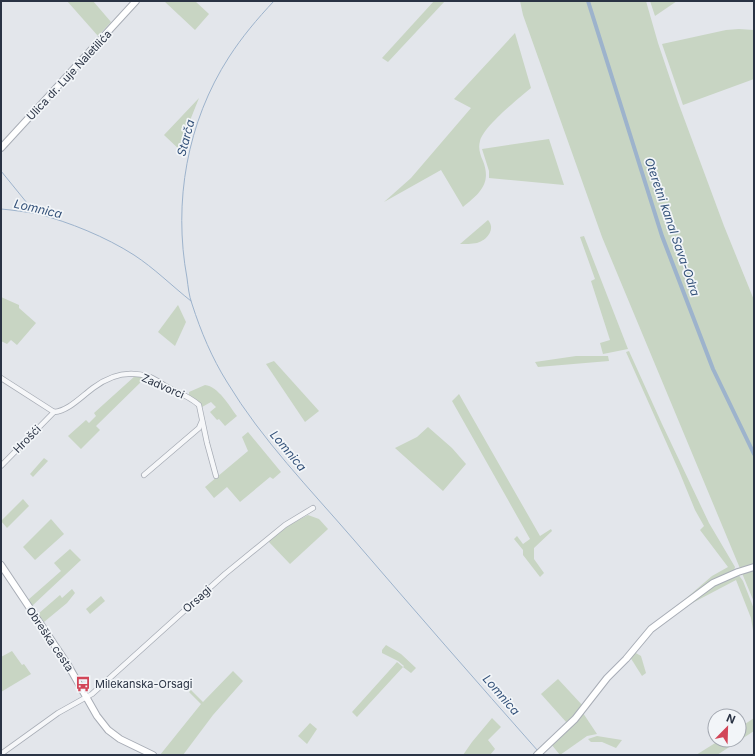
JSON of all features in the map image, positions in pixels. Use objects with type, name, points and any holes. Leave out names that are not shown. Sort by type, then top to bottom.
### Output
[{"type":"street","name":"Ulica dr. Luje Naletilića","points":[[1,148],[136,1]]},
{"type":"street","name":"Zadvorci","points":[[54,412],[64,409],[112,376],[140,374],[150,377],[186,395],[199,405],[206,443],[216,476]]},
{"type":"street","points":[[1,378],[54,412]]},
{"type":"street","name":"Hrošći","points":[[1,466],[54,412]]},
{"type":"street","points":[[144,475],[199,428],[202,419]]},
{"type":"street","name":"Orsagi","points":[[1,754],[58,713],[87,697],[112,677],[225,574],[285,525],[313,508]]},
{"type":"street","name":"Obreška cesta","points":[[1,565],[68,665],[97,716],[112,734],[126,743],[153,755]]},
{"type":"street","points":[[537,755],[575,719],[651,629],[713,583],[754,567]]},
{"type":"green space","points":[[67,1],[93,1],[111,22],[98,36]]},
{"type":"green space","points":[[164,1],[195,1],[209,14],[195,30]]},
{"type":"green space","points":[[434,1],[445,1],[388,62],[382,58]]},
{"type":"green space","points":[[520,1],[646,1],[658,43],[678,102],[724,226],[754,300],[754,602],[602,237],[523,15]]},
{"type":"green space","points":[[650,1],[677,1],[655,16]]},
{"type":"green space","points":[[726,30],[754,30],[754,79],[683,105],[662,44]]},
{"type":"green space","points":[[515,33],[531,88],[494,121],[480,141],[479,149],[486,176],[485,182],[479,193],[463,207],[441,170],[384,202],[411,178],[471,108],[454,99]]},
{"type":"green space","points":[[199,98],[185,133],[182,152],[164,135]]},
{"type":"green space","points":[[549,139],[564,185],[489,178],[489,171],[482,149]]},
{"type":"green space","points":[[488,220],[491,230],[487,237],[481,242],[460,244]]},
{"type":"green space","points":[[584,236],[628,349],[603,354],[600,343],[610,340],[591,281],[595,279],[580,237]]},
{"type":"green space","points":[[1,297],[19,305],[19,308],[36,323],[17,345],[11,340],[7,344],[1,341]]},
{"type":"green space","points":[[178,305],[186,322],[175,346],[158,332]]},
{"type":"green space","points":[[629,351],[709,523],[735,567],[734,571],[676,607],[712,576],[728,567],[700,530],[704,526],[695,510],[626,352]]},
{"type":"green space","points":[[576,356],[608,356],[609,361],[538,367],[535,362]]},
{"type":"green space","points":[[274,361],[319,411],[305,422],[266,364]]},
{"type":"green space","points":[[135,376],[145,378],[96,426],[100,430],[81,449],[68,436],[86,420],[89,423],[96,416],[94,413]]},
{"type":"green space","points":[[205,385],[210,386],[219,393],[237,416],[225,426],[210,412],[216,407],[211,402],[202,407],[189,395],[189,392]]},
{"type":"green space","points":[[459,394],[540,536],[551,529],[552,531],[534,548],[534,559],[544,573],[540,577],[523,555],[523,550],[514,539],[517,536],[523,544],[530,539],[452,401]]},
{"type":"green space","points":[[428,427],[452,448],[466,464],[443,491],[395,448],[417,437]]},
{"type":"green space","points":[[248,432],[281,472],[273,479],[270,477],[240,502],[227,487],[214,498],[205,487],[248,451],[242,437]]},
{"type":"green space","points":[[44,458],[48,461],[33,477],[30,474]]},
{"type":"green space","points":[[23,499],[29,506],[7,528],[1,521]]},
{"type":"green space","points":[[308,515],[319,519],[328,529],[290,564],[268,541],[287,526]]},
{"type":"green space","points":[[51,519],[64,534],[35,560],[23,547]]},
{"type":"green space","points":[[70,549],[81,560],[32,606],[28,600],[61,571],[54,563]]},
{"type":"green space","points":[[738,574],[743,581],[754,609],[754,637],[751,618],[736,580],[679,610],[714,586]]},
{"type":"green space","points":[[72,589],[75,593],[67,603],[44,622],[38,614],[60,595],[62,598]]},
{"type":"green space","points":[[101,596],[105,601],[90,614],[86,609]]},
{"type":"green space","points":[[386,645],[401,654],[416,668],[411,673],[398,661],[382,653],[382,650]]},
{"type":"green space","points":[[12,651],[22,665],[24,664],[31,674],[1,692],[1,657]]},
{"type":"green space","points":[[634,652],[641,656],[646,673],[642,676],[630,657]]},
{"type":"green space","points":[[397,662],[403,667],[357,717],[352,712]]},
{"type":"green space","points":[[233,671],[243,681],[213,715],[183,755],[160,755],[201,704],[189,692],[191,690],[203,702]]},
{"type":"green space","points":[[558,679],[583,706],[567,723],[541,694]]},
{"type":"green space","points":[[583,713],[597,734],[587,736],[560,755],[551,744]]},
{"type":"green space","points":[[492,718],[501,727],[488,740],[495,749],[490,755],[463,755],[472,742]]},
{"type":"green space","points":[[754,718],[754,731],[747,736],[747,723]]},
{"type":"green space","points":[[310,723],[317,729],[307,744],[298,736]]},
{"type":"green space","points":[[597,736],[622,740],[616,748],[602,742],[591,742],[588,739]]},
{"type":"green space","points":[[707,748],[728,748],[717,755],[696,755]]},
{"type":"waterway","name":"Lomnica","points":[[274,1],[250,28],[229,57],[203,108],[194,135],[187,163],[183,192],[182,221],[183,249],[188,288],[195,314],[216,364],[255,424],[304,483],[538,751]]},
{"type":"waterway","name":"Oteretni kanal Sava-Odra","points":[[588,1],[662,236],[713,369],[754,454]]},
{"type":"waterway","points":[[1,171],[36,214]]},
{"type":"waterway","name":"Lomnica","points":[[1,209],[38,214],[62,221],[99,236],[134,255],[156,271],[191,301]]},
{"type":"place","name":"Milekanska-Orsagi","points":[[83,684]]},
{"type":"water label","name":"Starča","points":[[186,138]]}]
